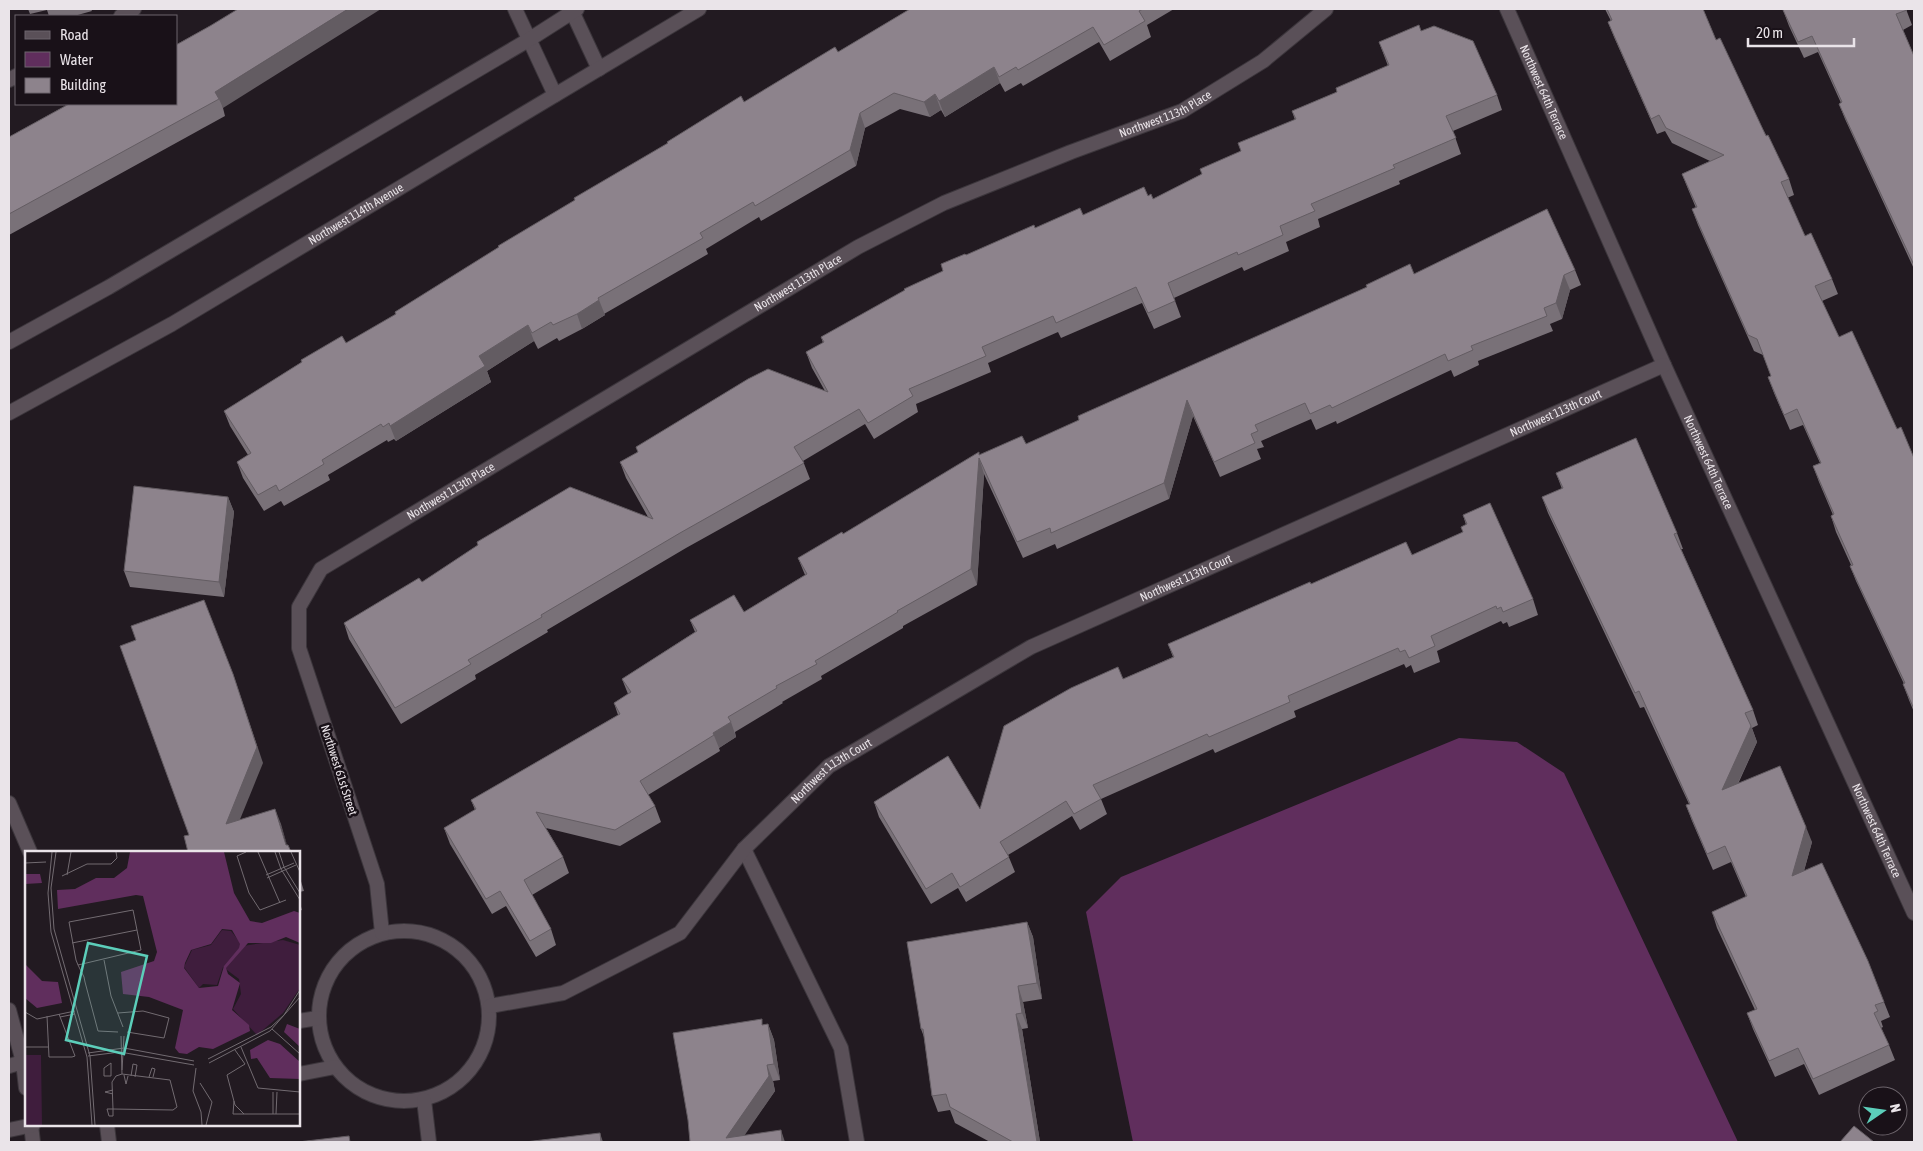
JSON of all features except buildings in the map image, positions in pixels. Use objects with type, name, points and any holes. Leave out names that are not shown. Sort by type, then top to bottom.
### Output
[{"type":"street","points":[[123,15],[134,9]]},
{"type":"street","points":[[515,9],[555,95]]},
{"type":"street","name":"Northwest 114th Avenue","points":[[9,413],[172,324],[699,9]]},
{"type":"street","name":"Northwest 113th Place","points":[[299,607],[321,569],[858,246],[944,203],[1070,152],[1182,111],[1263,61],[1326,9]]},
{"type":"street","name":"Northwest 64th Terrace","points":[[1507,9],[1664,365],[1914,913]]},
{"type":"street","points":[[9,342],[109,287],[530,39],[574,10],[599,69]]},
{"type":"street","name":"Northwest 113th Court","points":[[490,1006],[563,993],[680,933],[744,849],[829,766],[1031,647],[1664,365]]},
{"type":"street","name":"Northwest 61st Street","points":[[299,607],[299,648],[377,884],[382,933]]},
{"type":"street","points":[[9,803],[30,851]]},
{"type":"street","points":[[744,849],[841,1048],[856,1142]]},
{"type":"street","points":[[411,930],[440,937],[464,954],[481,978],[490,1006],[489,1031],[481,1055],[467,1076],[447,1091],[424,1100],[399,1102],[374,1097],[353,1084],[335,1067],[323,1044],[318,1018],[323,990],[336,965],[356,945],[382,933],[411,930]]},
{"type":"street","points":[[9,1010],[24,1062],[25,1075]]},
{"type":"street","points":[[300,1021],[318,1018]]},
{"type":"street","points":[[9,1066],[24,1062]]},
{"type":"street","points":[[300,1074],[335,1067]]},
{"type":"street","points":[[424,1100],[430,1142]]},
{"type":"street","points":[[9,1130],[27,1126]]},
{"type":"street","points":[[32,1126],[33,1142]]},
{"type":"street","points":[[107,1126],[109,1142]]},
{"type":"water","points":[[1459,738],[1517,742],[1564,773],[1738,1142],[1133,1142],[1086,912],[1121,877]]}]
